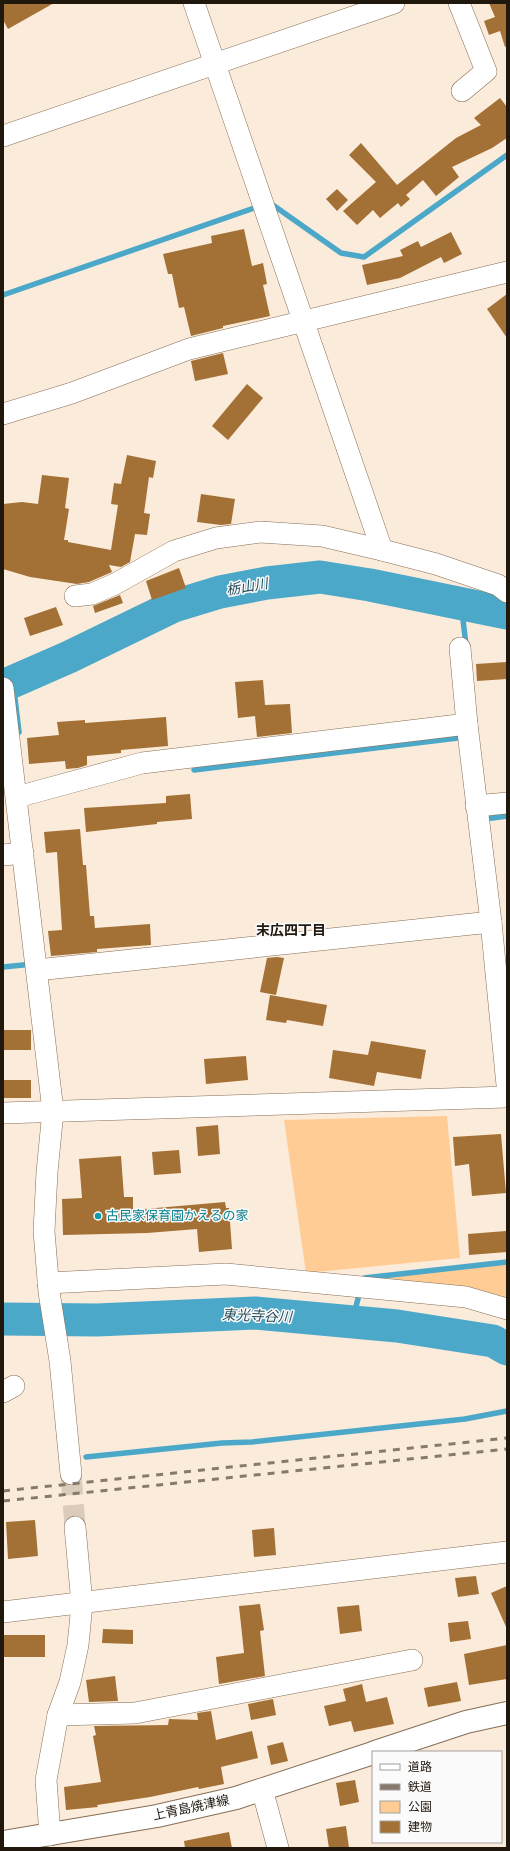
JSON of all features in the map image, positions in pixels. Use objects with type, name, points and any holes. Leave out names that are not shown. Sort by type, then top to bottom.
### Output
[{"type":"main road","name":"上青島焼津線","points":[[377,1751],[466,1722],[507,1713]]},
{"type":"main road","name":"上青島焼津線","points":[[3,1842],[157,1816],[236,1798],[372,1753]]},
{"type":"street","points":[[194,3],[214,65],[382,550]]},
{"type":"street","points":[[3,136],[394,3]]},
{"type":"street","points":[[459,3],[486,72],[462,91]]},
{"type":"street","points":[[3,414],[72,393],[189,349],[507,272]]},
{"type":"street","points":[[75,596],[92,594],[115,584],[174,551],[216,538],[260,532],[315,536],[382,550],[436,564],[504,586]]},
{"type":"street","points":[[460,648],[476,806],[491,922],[507,1085]]},
{"type":"street","points":[[4,694],[17,797],[13,854],[37,970],[53,1111],[47,1172],[44,1231],[48,1287],[60,1361],[71,1474]]},
{"type":"street","points":[[17,797],[142,763],[467,724]]},
{"type":"street","points":[[476,806],[507,802]]},
{"type":"street","points":[[37,970],[491,922]]},
{"type":"street","points":[[3,1113],[507,1097]]},
{"type":"street","points":[[48,1287],[226,1274],[466,1297],[507,1309]]},
{"type":"street","points":[[50,1835],[46,1780],[58,1715],[72,1674],[78,1645],[82,1604],[75,1528]]},
{"type":"street","points":[[3,1612],[82,1604],[507,1552]]},
{"type":"street","points":[[58,1715],[135,1713],[412,1660]]},
{"type":"street","points":[[262,1789],[278,1848]]},
{"type":"green space","points":[[447,1116],[460,1258],[306,1273],[284,1120]]},
{"type":"green space","points":[[507,1262],[507,1300],[373,1278]]},
{"type":"building","points":[[3,3],[54,3],[8,29],[3,20]]},
{"type":"building","points":[[489,3],[507,3],[507,46],[505,47],[500,31],[489,35],[484,21],[495,17]]},
{"type":"building","points":[[500,98],[507,107],[507,138],[492,148],[452,167],[459,177],[436,196],[423,180],[406,195],[410,199],[401,207],[398,203],[380,218],[373,210],[357,225],[343,211],[376,182],[349,155],[361,143],[397,185],[456,138],[481,125],[474,118]]},
{"type":"building","points":[[337,189],[348,200],[337,211],[326,199]]},
{"type":"building","points":[[244,229],[252,266],[263,263],[267,284],[263,285],[270,316],[223,326],[223,328],[191,336],[184,307],[179,308],[172,274],[168,274],[163,254],[212,243],[211,236]]},
{"type":"building","points":[[451,232],[462,254],[444,263],[441,257],[400,278],[367,285],[362,265],[403,256],[400,250],[418,241],[421,247]]},
{"type":"building","points":[[507,294],[507,338],[487,309]]},
{"type":"building","points":[[223,353],[228,374],[195,381],[191,361]]},
{"type":"building","points":[[247,384],[263,398],[228,440],[212,426]]},
{"type":"building","points":[[127,455],[156,461],[153,478],[149,477],[144,513],[150,514],[147,535],[135,534],[130,562],[121,567],[109,565],[112,572],[89,582],[77,584],[30,577],[3,569],[3,504],[22,502],[38,504],[42,475],[69,478],[65,508],[69,509],[64,540],[111,550],[118,505],[111,504],[114,483],[121,484]]},
{"type":"building","points":[[201,494],[235,499],[231,524],[221,525],[197,522]]},
{"type":"building","points":[[179,568],[186,588],[152,600],[146,581]]},
{"type":"building","points":[[120,595],[123,603],[95,613],[93,606]]},
{"type":"building","points":[[56,607],[63,625],[30,636],[24,618]]},
{"type":"building","points":[[507,662],[507,679],[477,681],[476,664]]},
{"type":"building","points":[[263,680],[265,705],[290,704],[292,733],[257,737],[255,716],[238,718],[235,682]]},
{"type":"building","points":[[166,717],[168,746],[121,750],[121,753],[87,756],[87,765],[78,768],[66,769],[65,761],[29,764],[27,738],[59,735],[57,722],[85,720],[85,723]]},
{"type":"building","points":[[190,794],[192,819],[157,822],[157,824],[86,832],[84,808],[166,803],[166,796]]},
{"type":"building","points":[[80,829],[83,865],[86,865],[90,916],[94,916],[95,928],[150,924],[151,945],[97,949],[97,952],[51,956],[48,931],[62,930],[57,852],[46,853],[44,832]]},
{"type":"building","points":[[267,958],[284,958],[276,995],[260,992]]},
{"type":"building","points":[[270,995],[327,1005],[323,1026],[287,1020],[286,1023],[266,1020]]},
{"type":"building","points":[[3,1030],[31,1030],[31,1050],[3,1050]]},
{"type":"building","points":[[371,1041],[426,1050],[421,1079],[377,1072],[374,1086],[329,1078],[333,1050],[368,1055]]},
{"type":"building","points":[[246,1056],[248,1080],[206,1084],[204,1059]]},
{"type":"building","points":[[3,1080],[31,1080],[31,1098],[3,1098]]},
{"type":"building","points":[[218,1125],[220,1154],[198,1156],[196,1127]]},
{"type":"building","points":[[501,1134],[506,1193],[472,1196],[469,1164],[455,1166],[453,1137]]},
{"type":"building","points":[[179,1150],[181,1173],[154,1175],[152,1152]]},
{"type":"building","points":[[121,1156],[124,1197],[133,1197],[133,1210],[225,1202],[226,1208],[229,1208],[232,1249],[199,1252],[197,1229],[147,1233],[63,1235],[62,1199],[82,1198],[79,1159]]},
{"type":"building","points":[[506,1231],[507,1252],[469,1255],[468,1234]]},
{"type":"building","points":[[35,1520],[38,1556],[8,1559],[6,1522]]},
{"type":"building","points":[[274,1528],[276,1555],[254,1557],[252,1530]]},
{"type":"building","points":[[476,1576],[479,1594],[458,1597],[455,1578]]},
{"type":"building","points":[[507,1586],[507,1629],[491,1593]]},
{"type":"building","points":[[260,1604],[264,1630],[260,1631],[265,1676],[219,1684],[216,1657],[244,1653],[239,1606]]},
{"type":"building","points":[[359,1605],[362,1631],[340,1634],[337,1607]]},
{"type":"building","points":[[468,1621],[471,1639],[450,1642],[448,1623]]},
{"type":"building","points":[[103,1629],[133,1630],[133,1644],[102,1643]]},
{"type":"building","points":[[3,1635],[45,1635],[45,1657],[3,1657]]},
{"type":"building","points":[[507,1645],[507,1679],[469,1685],[464,1654]]},
{"type":"building","points":[[115,1676],[118,1701],[89,1702],[86,1680]]},
{"type":"building","points":[[457,1682],[461,1701],[428,1707],[424,1688]]},
{"type":"building","points":[[362,1684],[366,1702],[387,1697],[394,1724],[354,1732],[351,1721],[329,1726],[324,1706],[346,1701],[343,1689]]},
{"type":"building","points":[[273,1699],[276,1715],[251,1720],[248,1704]]},
{"type":"building","points":[[211,1711],[216,1740],[252,1731],[258,1758],[221,1767],[224,1784],[199,1789],[198,1787],[150,1797],[97,1805],[98,1807],[66,1810],[64,1787],[101,1782],[93,1736],[96,1735],[94,1726],[168,1725],[169,1719],[198,1720],[197,1713]]},
{"type":"building","points":[[283,1742],[288,1761],[271,1765],[267,1746]]},
{"type":"building","points":[[355,1780],[359,1802],[340,1806],[336,1783]]},
{"type":"building","points":[[346,1826],[349,1848],[329,1848],[326,1829]]},
{"type":"building","points":[[229,1832],[232,1848],[185,1848],[184,1841]]},
{"type":"waterway","points":[[270,203],[341,253],[364,257],[507,155]]},
{"type":"waterway","points":[[3,295],[260,206]]},
{"type":"waterway","name":"栃山川","points":[[3,686],[69,657],[174,606],[220,592],[267,583],[320,577],[370,585],[507,613]]},
{"type":"waterway","points":[[461,603],[466,645]]},
{"type":"waterway","points":[[13,682],[19,732]]},
{"type":"waterway","points":[[194,770],[466,737]]},
{"type":"waterway","points":[[485,819],[507,816]]},
{"type":"waterway","points":[[3,967],[33,964]]},
{"type":"waterway","points":[[364,1278],[507,1262]]},
{"type":"waterway","points":[[352,1322],[360,1291]]},
{"type":"waterway","name":"東光寺谷川","points":[[3,1319],[97,1320],[255,1313],[397,1326],[493,1341],[507,1349]]},
{"type":"waterway","points":[[86,1457],[222,1443],[252,1442],[465,1419],[507,1411]]},
{"type":"tunnel","points":[[71,1474],[75,1527]]},
{"type":"railway","points":[[3,1491],[507,1438]]},
{"type":"railway","points":[[3,1501],[507,1449]]},
{"type":"place","name":"古民家保育園かえるの家","points":[[98,1216]]},
{"type":"district","name":"末広四丁目","points":[[291,930]]}]
